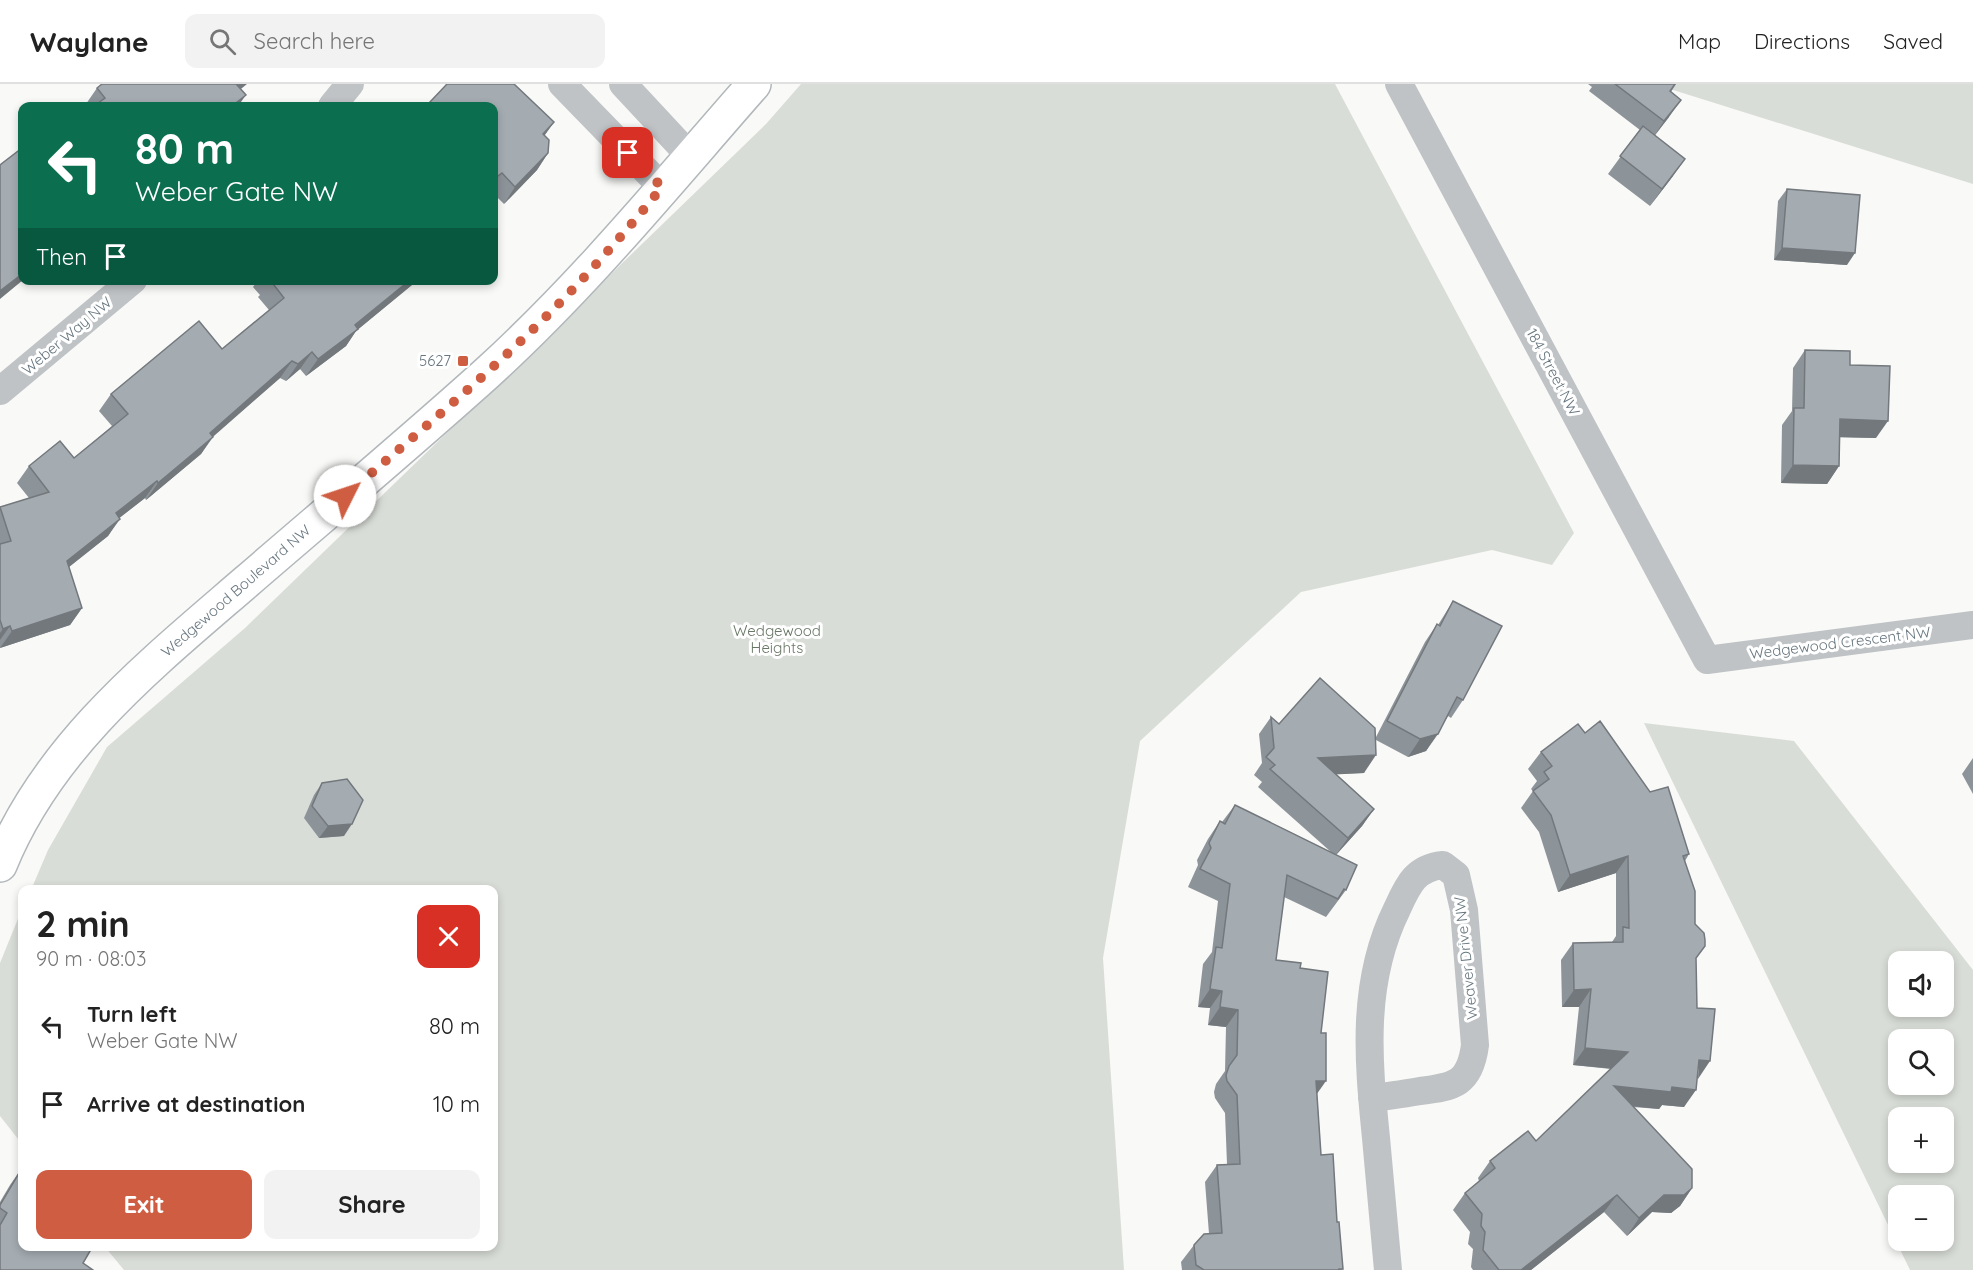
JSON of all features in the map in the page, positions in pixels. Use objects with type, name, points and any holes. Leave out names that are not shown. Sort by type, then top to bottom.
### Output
[{"type":"street","points":[[335,102],[350,84]]},
{"type":"street","points":[[562,84],[662,187]]},
{"type":"street","points":[[623,84],[690,156]]},
{"type":"street","name":"Wedgewood Boulevard NW","points":[[0,865],[37,793],[64,754],[110,705],[164,653],[487,373],[573,289],[754,84]]},
{"type":"street","name":"184 Street NW","points":[[1399,84],[1707,660]]},
{"type":"street","name":"Weber Way NW","points":[[0,391],[127,285]]},
{"type":"street","name":"Wedgewood Crescent NW","points":[[1707,660],[1973,626]]},
{"type":"street","name":"Weaver Drive NW","points":[[1372,1098],[1450,1087],[1462,1078],[1473,1062],[1475,1045],[1464,910],[1456,875],[1443,865],[1430,867],[1417,874],[1406,890],[1386,930],[1377,959],[1371,995],[1369,1040],[1372,1098],[1388,1270]]},
{"type":"green space","name":"Wedgewood Heights","points":[[801,84],[1335,84],[1574,533],[1552,565],[1492,550],[1301,592],[1140,741],[1103,958],[1124,1270],[124,1270],[108,1251],[498,1251],[498,885],[33,885],[48,850],[107,747],[245,628],[766,124]]},
{"type":"green space","points":[[1654,84],[1973,84],[1973,184]]},
{"type":"green space","points":[[1644,723],[1794,741],[1973,970],[1973,1270],[1910,1270],[1901,1251],[1954,1251],[1954,1185],[1888,1185],[1888,1225]]},
{"type":"green space","points":[[18,919],[18,1139],[0,1116],[0,963]]},
{"type":"building","points":[[102,84],[239,84],[237,85],[246,95],[237,102],[100,102],[105,98],[97,88]]},
{"type":"building","points":[[447,84],[514,84],[554,122],[543,134],[549,140],[548,153],[515,187],[502,173],[498,176],[498,102],[430,102]]},
{"type":"building","points":[[1615,84],[1675,84],[1670,91],[1681,100],[1664,121]]},
{"type":"building","points":[[1643,126],[1685,159],[1662,189],[1620,156]]},
{"type":"building","points":[[18,151],[18,277],[0,291],[0,165]]},
{"type":"building","points":[[1787,189],[1860,195],[1855,253],[1782,248]]},
{"type":"building","points":[[274,285],[404,285],[355,325],[358,329],[318,359],[312,352],[298,364],[292,361],[210,433],[213,437],[158,483],[157,481],[116,513],[120,519],[67,561],[82,608],[12,631],[10,626],[3,629],[0,620],[0,544],[11,541],[0,507],[49,492],[29,466],[60,441],[74,458],[128,414],[111,394],[199,321],[222,349],[284,298]]},
{"type":"building","points":[[1805,350],[1850,351],[1850,365],[1890,366],[1888,421],[1840,419],[1839,466],[1793,465],[1794,408],[1804,408]]},
{"type":"building","points":[[1453,601],[1502,626],[1463,700],[1457,697],[1438,734],[1420,739],[1387,721],[1437,624],[1440,626]]},
{"type":"building","points":[[1320,678],[1375,728],[1376,755],[1318,758],[1374,809],[1348,838],[1270,769],[1275,765],[1266,757],[1274,748],[1271,717],[1279,724]]},
{"type":"building","points":[[1600,721],[1650,792],[1668,787],[1689,854],[1683,856],[1695,891],[1695,924],[1704,933],[1705,940],[1705,946],[1696,958],[1697,1008],[1715,1009],[1710,1061],[1699,1060],[1696,1090],[1672,1087],[1671,1092],[1614,1086],[1692,1169],[1692,1188],[1684,1195],[1664,1195],[1639,1218],[1617,1195],[1521,1270],[1499,1270],[1483,1250],[1485,1232],[1481,1226],[1482,1214],[1465,1193],[1495,1168],[1490,1161],[1528,1131],[1536,1141],[1628,1052],[1585,1048],[1591,989],[1574,990],[1573,943],[1623,942],[1623,927],[1629,928],[1628,856],[1570,875],[1551,815],[1533,791],[1549,779],[1544,772],[1552,766],[1541,752],[1578,724],[1585,733]]},
{"type":"building","points":[[347,779],[363,800],[352,824],[328,826],[312,806],[322,783]]},
{"type":"building","points":[[1235,805],[1357,865],[1346,890],[1344,889],[1338,899],[1287,875],[1276,960],[1301,963],[1300,968],[1328,972],[1321,1033],[1326,1033],[1326,1081],[1316,1081],[1321,1155],[1333,1154],[1337,1222],[1339,1222],[1343,1269],[1339,1270],[1204,1270],[1196,1265],[1194,1245],[1204,1234],[1222,1233],[1217,1165],[1240,1164],[1237,1095],[1227,1081],[1226,1075],[1237,1055],[1238,1010],[1220,1007],[1222,991],[1210,989],[1216,947],[1222,948],[1230,884],[1200,869],[1211,848],[1209,843],[1220,821],[1225,824]]},
{"type":"building","points":[[18,1175],[18,1251],[90,1251],[83,1263],[93,1270],[0,1270],[0,1225],[7,1213],[0,1208]]},
{"type":"place","name":"5627","points":[[463,361]]},
{"type":"route","points":[[345,496],[487,373],[573,289],[662,187],[628,153]]}]
